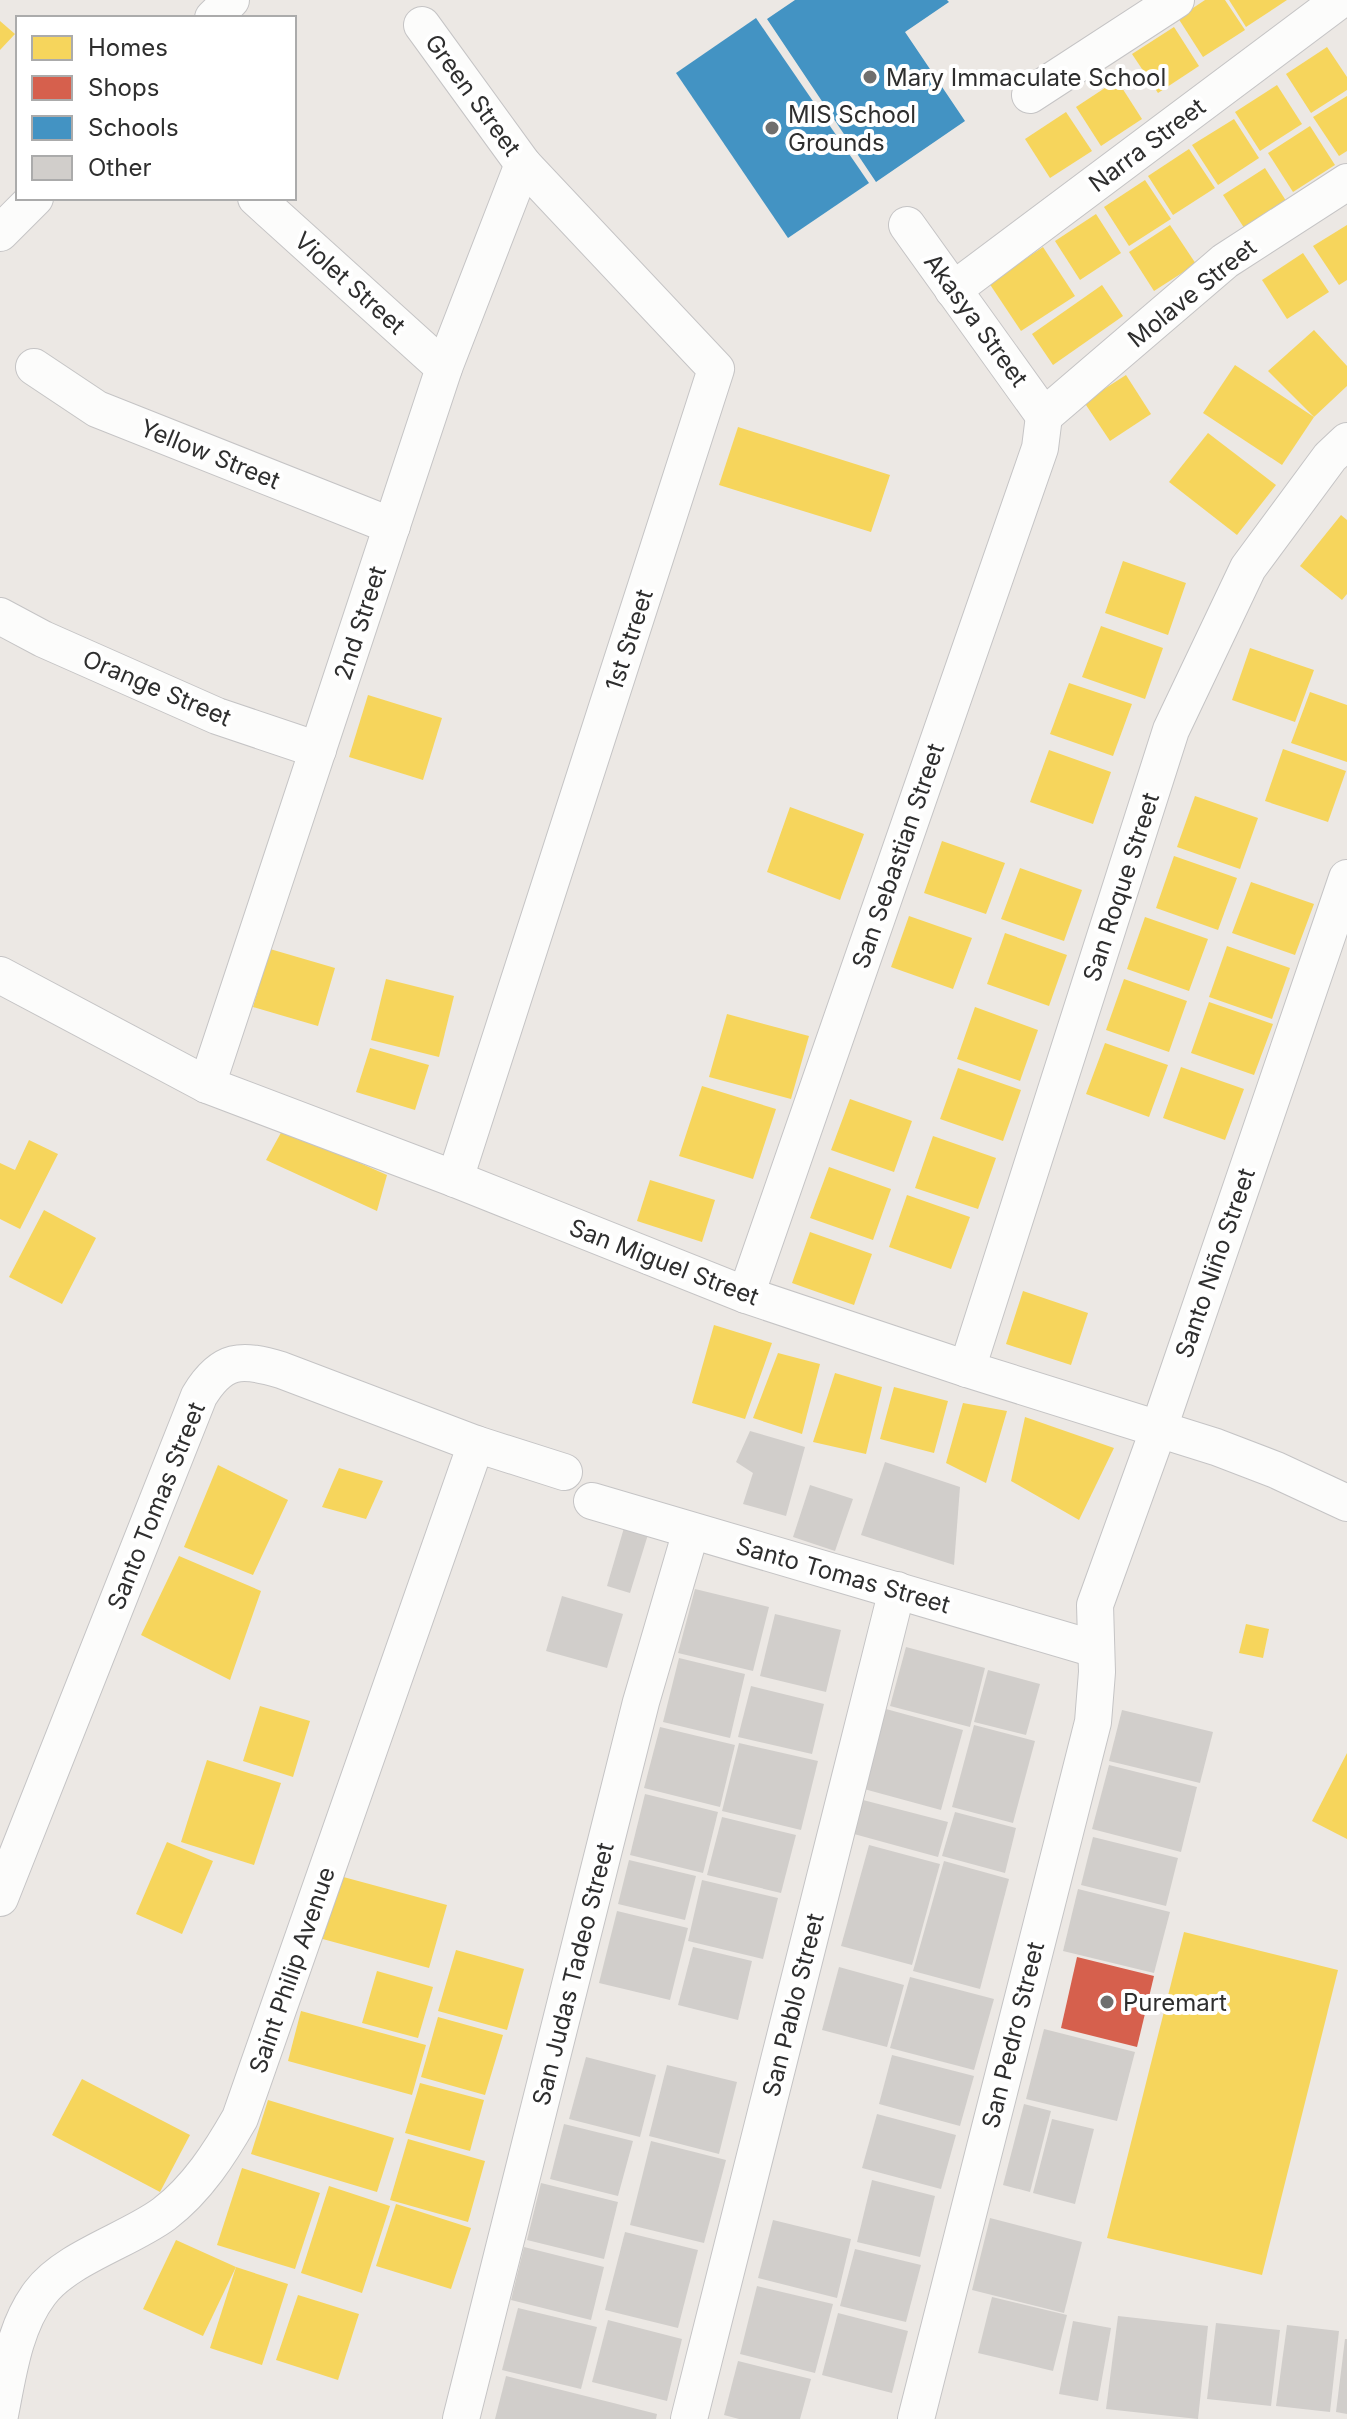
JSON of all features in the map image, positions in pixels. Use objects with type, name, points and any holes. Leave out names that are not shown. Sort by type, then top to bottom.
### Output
[{"type":"street","points":[[215,16],[231,0]]},
{"type":"street","points":[[1030,95],[1176,0]]},
{"type":"street","name":"Narra Street","points":[[953,290],[1340,0]]},
{"type":"street","name":"Green Street","points":[[422,25],[523,164]]},
{"type":"street","name":"2nd Street","points":[[207,1085],[444,368],[523,164]]},
{"type":"street","name":"1st Street","points":[[455,1179],[716,369],[523,164]]},
{"type":"street","name":"Molave Street","points":[[1044,416],[1225,261],[1347,182]]},
{"type":"street","points":[[0,233],[33,200]]},
{"type":"street","name":"Violet Street","points":[[258,200],[444,368]]},
{"type":"street","name":"Akasya Street","points":[[907,225],[1044,416]]},
{"type":"street","name":"Yellow Street","points":[[34,367],[97,409],[392,526]]},
{"type":"street","name":"San Sebastian Street","points":[[746,1295],[1040,448],[1044,416]]},
{"type":"street","name":"San Roque Street","points":[[967,1369],[1171,730],[1248,568],[1330,457],[1347,441]]},
{"type":"street","name":"Orange Street","points":[[0,616],[43,639],[217,716],[318,750]]},
{"type":"street","name":"Santo Niño Street","points":[[1095,1649],[1095,1605],[1159,1428],[1347,878]]},
{"type":"street","name":"San Miguel Street","points":[[0,975],[207,1085],[455,1179],[746,1295],[967,1369],[1159,1428],[1276,1470],[1347,1503]]},
{"type":"street","name":"Santo Tomas Street","points":[[0,1898],[193,1411],[211,1377],[230,1364],[253,1362],[476,1444],[564,1472]]},
{"type":"street","name":"Saint Philip Avenue","points":[[0,2415],[6,2351],[41,2292],[67,2270],[164,2214],[219,2156],[240,2118],[476,1444]]},
{"type":"street","name":"Santo Tomas Street","points":[[592,1501],[1095,1649]]},
{"type":"street","name":"San Judas Tadeo Street","points":[[461,2419],[641,1702],[691,1531]]},
{"type":"street","name":"San Pablo Street","points":[[689,2419],[897,1590]]},
{"type":"street","name":"San Pedro Street","points":[[916,2419],[1093,1722],[1097,1689],[1095,1649]]},
{"type":"building: Homes","points":[[1205,0],[1225,0],[1245,30],[1203,57],[1178,18]]},
{"type":"building: Homes","points":[[1229,0],[1287,0],[1246,27]]},
{"type":"building: Homes","points":[[0,21],[15,34],[0,50]]},
{"type":"building: Homes","points":[[1174,27],[1199,66],[1158,93],[1132,54]]},
{"type":"building: Homes","points":[[1327,47],[1347,77],[1347,90],[1311,113],[1286,74]]},
{"type":"building: Homes","points":[[1117,80],[1142,119],[1101,146],[1076,107]]},
{"type":"building: Homes","points":[[1277,85],[1302,124],[1260,151],[1235,112]]},
{"type":"building: Homes","points":[[1347,96],[1347,151],[1339,156],[1313,117]]},
{"type":"building: Homes","points":[[1066,112],[1092,151],[1050,178],[1025,139]]},
{"type":"building: Homes","points":[[1234,119],[1259,158],[1218,185],[1192,145]]},
{"type":"building: Homes","points":[[1310,126],[1335,165],[1293,192],[1268,153]]},
{"type":"building: Homes","points":[[1189,149],[1215,188],[1173,215],[1148,176]]},
{"type":"building: Homes","points":[[1265,168],[1290,207],[1248,234],[1223,195]]},
{"type":"building: Homes","points":[[1145,180],[1171,219],[1129,246],[1104,207]]},
{"type":"building: Homes","points":[[1096,214],[1121,253],[1080,280],[1055,241]]},
{"type":"building: Homes","points":[[1170,225],[1196,264],[1154,291],[1129,252]]},
{"type":"building: Homes","points":[[1347,225],[1347,280],[1339,285],[1313,246]]},
{"type":"building: Homes","points":[[1043,247],[1075,296],[1021,331],[989,283]]},
{"type":"building: Homes","points":[[1303,253],[1329,292],[1287,319],[1262,280]]},
{"type":"building: Homes","points":[[1102,285],[1123,316],[1053,365],[1032,334]]},
{"type":"building: Homes","points":[[1314,330],[1347,366],[1347,386],[1314,417],[1268,371]]},
{"type":"building: Homes","points":[[1235,365],[1314,417],[1282,465],[1203,413]]},
{"type":"building: Homes","points":[[1126,375],[1151,414],[1110,441],[1084,402]]},
{"type":"building: Homes","points":[[738,427],[890,475],[871,532],[719,485]]},
{"type":"building: Homes","points":[[1208,433],[1276,485],[1237,535],[1169,482]]},
{"type":"building: Homes","points":[[1341,515],[1347,520],[1347,594],[1342,600],[1300,566]]},
{"type":"building: Homes","points":[[1123,561],[1186,583],[1168,635],[1105,613]]},
{"type":"building: Homes","points":[[1101,626],[1163,648],[1145,699],[1082,677]]},
{"type":"building: Homes","points":[[1250,648],[1314,670],[1295,722],[1232,700]]},
{"type":"building: Homes","points":[[1069,683],[1132,704],[1113,756],[1050,734]]},
{"type":"building: Homes","points":[[1310,692],[1347,705],[1347,762],[1291,743]]},
{"type":"building: Homes","points":[[368,695],[442,718],[423,780],[349,757]]},
{"type":"building: Homes","points":[[1283,749],[1346,771],[1328,822],[1265,801]]},
{"type":"building: Homes","points":[[1049,750],[1111,772],[1093,824],[1030,802]]},
{"type":"building: Homes","points":[[1195,796],[1258,818],[1240,869],[1177,847]]},
{"type":"building: Homes","points":[[790,807],[864,834],[840,900],[767,872]]},
{"type":"building: Homes","points":[[942,841],[1005,863],[986,914],[924,893]]},
{"type":"building: Homes","points":[[1174,856],[1237,878],[1218,930],[1156,908]]},
{"type":"building: Homes","points":[[1020,868],[1082,890],[1064,941],[1001,919]]},
{"type":"building: Homes","points":[[1251,882],[1314,904],[1295,955],[1232,933]]},
{"type":"building: Homes","points":[[909,916],[972,938],[953,989],[891,967]]},
{"type":"building: Homes","points":[[1145,917],[1208,939],[1189,991],[1127,969]]},
{"type":"building: Homes","points":[[1005,933],[1067,955],[1049,1006],[987,984]]},
{"type":"building: Homes","points":[[1227,946],[1290,968],[1272,1019],[1209,997]]},
{"type":"building: Homes","points":[[270,949],[335,968],[318,1026],[253,1007]]},
{"type":"building: Homes","points":[[386,979],[454,996],[439,1057],[371,1040]]},
{"type":"building: Homes","points":[[1124,979],[1187,1001],[1169,1052],[1106,1030]]},
{"type":"building: Homes","points":[[1209,1002],[1273,1024],[1254,1075],[1191,1053]]},
{"type":"building: Homes","points":[[975,1007],[1038,1030],[1020,1081],[957,1059]]},
{"type":"building: Homes","points":[[727,1014],[809,1036],[791,1099],[709,1077]]},
{"type":"building: Homes","points":[[1105,1043],[1168,1065],[1149,1117],[1086,1094]]},
{"type":"building: Homes","points":[[370,1048],[429,1065],[415,1110],[356,1092]]},
{"type":"building: Homes","points":[[1181,1067],[1244,1089],[1225,1140],[1163,1118]]},
{"type":"building: Homes","points":[[958,1068],[1021,1090],[1003,1141],[940,1119]]},
{"type":"building: Homes","points":[[702,1086],[776,1109],[753,1179],[679,1156]]},
{"type":"building: Homes","points":[[850,1099],[912,1121],[894,1172],[831,1150]]},
{"type":"building: Homes","points":[[283,1129],[387,1175],[377,1211],[266,1160]]},
{"type":"building: Homes","points":[[933,1136],[996,1158],[978,1209],[915,1188]]},
{"type":"building: Homes","points":[[29,1140],[58,1154],[20,1229],[0,1219],[0,1163],[15,1170]]},
{"type":"building: Homes","points":[[829,1167],[891,1189],[873,1240],[810,1218]]},
{"type":"building: Homes","points":[[650,1180],[715,1200],[702,1242],[637,1221]]},
{"type":"building: Homes","points":[[907,1195],[970,1217],[951,1269],[889,1247]]},
{"type":"building: Homes","points":[[44,1210],[96,1238],[62,1304],[9,1277]]},
{"type":"building: Homes","points":[[810,1232],[872,1254],[854,1305],[792,1283]]},
{"type":"building: Homes","points":[[1023,1291],[1088,1313],[1071,1365],[1006,1344]]},
{"type":"building: Homes","points":[[714,1325],[772,1343],[745,1419],[692,1403]]},
{"type":"building: Homes","points":[[778,1353],[820,1364],[802,1434],[753,1418]]},
{"type":"building: Homes","points":[[835,1373],[882,1387],[866,1454],[813,1442]]},
{"type":"building: Homes","points":[[894,1387],[948,1401],[934,1453],[880,1439]]},
{"type":"building: Homes","points":[[963,1403],[1007,1411],[986,1483],[946,1463]]},
{"type":"building: Homes","points":[[1025,1417],[1114,1448],[1079,1520],[1011,1481]]},
{"type":"building: Homes","points":[[218,1465],[288,1500],[253,1575],[184,1547]]},
{"type":"building: Homes","points":[[339,1468],[383,1481],[366,1519],[322,1507]]},
{"type":"building: Homes","points":[[179,1556],[261,1591],[230,1680],[141,1635]]},
{"type":"building: Homes","points":[[1246,1624],[1269,1629],[1263,1658],[1239,1653]]},
{"type":"building: Homes","points":[[260,1706],[310,1721],[293,1777],[243,1761]]},
{"type":"building: Homes","points":[[1347,1753],[1347,1839],[1312,1821]]},
{"type":"building: Homes","points":[[207,1760],[281,1783],[254,1865],[181,1842]]},
{"type":"building: Homes","points":[[167,1842],[213,1861],[182,1934],[136,1914]]},
{"type":"building: Homes","points":[[336,1875],[447,1905],[429,1968],[319,1938]]},
{"type":"building: Homes","points":[[1184,1932],[1338,1970],[1262,2275],[1107,2238]]},
{"type":"building: Homes","points":[[456,1950],[524,1969],[507,2030],[438,2011]]},
{"type":"building: Homes","points":[[377,1971],[433,1987],[418,2038],[362,2023]]},
{"type":"building: Homes","points":[[301,2011],[426,2045],[412,2095],[288,2061]]},
{"type":"building: Homes","points":[[438,2017],[503,2035],[485,2095],[421,2077]]},
{"type":"building: Homes","points":[[82,2079],[190,2135],[160,2192],[52,2135]]},
{"type":"building: Homes","points":[[420,2083],[484,2100],[470,2151],[405,2133]]},
{"type":"building: Homes","points":[[268,2100],[394,2138],[377,2192],[251,2154]]},
{"type":"building: Homes","points":[[408,2139],[485,2161],[468,2222],[390,2200]]},
{"type":"building: Homes","points":[[242,2168],[320,2193],[295,2269],[217,2245]]},
{"type":"building: Homes","points":[[329,2186],[390,2206],[362,2293],[301,2273]]},
{"type":"building: Homes","points":[[396,2204],[471,2228],[451,2289],[376,2266]]},
{"type":"building: Homes","points":[[176,2240],[236,2267],[203,2336],[143,2309]]},
{"type":"building: Homes","points":[[236,2267],[288,2284],[262,2365],[210,2348]]},
{"type":"building: Homes","points":[[298,2295],[359,2314],[338,2380],[276,2360]]},
{"type":"building: Shops","name":"Puremart","points":[[1077,1957],[1154,1976],[1137,2047],[1061,2028]]},
{"type":"building: Schools","name":"Mary Immaculate School","points":[[795,0],[947,0],[949,2],[905,32],[965,121],[876,182],[767,19]]},
{"type":"building: Schools","name":"MIS School Grounds","points":[[756,18],[869,183],[788,238],[676,73]]},
{"type":"building: Other","points":[[750,1431],[805,1447],[786,1516],[743,1504],[753,1473],[736,1462]]},
{"type":"building: Other","points":[[885,1462],[960,1487],[954,1565],[861,1535]]},
{"type":"building: Other","points":[[810,1485],[853,1499],[835,1551],[793,1537]]},
{"type":"building: Other","points":[[626,1521],[650,1528],[630,1593],[607,1586]]},
{"type":"building: Other","points":[[695,1589],[769,1607],[753,1671],[678,1653]]},
{"type":"building: Other","points":[[562,1596],[623,1614],[607,1668],[546,1651]]},
{"type":"building: Other","points":[[775,1614],[841,1630],[826,1692],[760,1676]]},
{"type":"building: Other","points":[[906,1647],[985,1668],[970,1727],[890,1706]]},
{"type":"building: Other","points":[[679,1658],[745,1674],[730,1738],[663,1722]]},
{"type":"building: Other","points":[[988,1670],[1040,1684],[1026,1735],[974,1722]]},
{"type":"building: Other","points":[[751,1686],[824,1704],[812,1754],[738,1737]]},
{"type":"building: Other","points":[[886,1709],[963,1730],[941,1810],[864,1789]]},
{"type":"building: Other","points":[[1122,1710],[1213,1732],[1200,1783],[1109,1761]]},
{"type":"building: Other","points":[[974,1725],[1035,1741],[1013,1823],[952,1807]]},
{"type":"building: Other","points":[[660,1727],[735,1745],[720,1807],[644,1788]]},
{"type":"building: Other","points":[[739,1743],[818,1761],[801,1830],[722,1811]]},
{"type":"building: Other","points":[[1109,1765],[1197,1787],[1181,1852],[1092,1829]]},
{"type":"building: Other","points":[[645,1794],[718,1812],[703,1873],[630,1855]]},
{"type":"building: Other","points":[[863,1800],[948,1822],[938,1857],[854,1834]]},
{"type":"building: Other","points":[[955,1812],[1016,1828],[1005,1873],[942,1856]]},
{"type":"building: Other","points":[[722,1817],[796,1835],[781,1893],[707,1875]]},
{"type":"building: Other","points":[[1093,1837],[1178,1858],[1166,1906],[1081,1885]]},
{"type":"building: Other","points":[[869,1845],[940,1864],[912,1965],[841,1946]]},
{"type":"building: Other","points":[[629,1860],[696,1876],[685,1920],[618,1904]]},
{"type":"building: Other","points":[[944,1861],[1009,1879],[980,1989],[913,1971]]},
{"type":"building: Other","points":[[702,1880],[778,1898],[763,1959],[688,1941]]},
{"type":"building: Other","points":[[1078,1889],[1170,1912],[1154,1973],[1063,1951]]},
{"type":"building: Other","points":[[617,1911],[688,1928],[670,2000],[599,1983]]},
{"type":"building: Other","points":[[693,1947],[752,1961],[738,2020],[678,2005]]},
{"type":"building: Other","points":[[839,1967],[904,1985],[887,2047],[822,2030]]},
{"type":"building: Other","points":[[910,1977],[994,1999],[974,2070],[890,2048]]},
{"type":"building: Other","points":[[1044,2029],[1135,2052],[1117,2121],[1026,2099]]},
{"type":"building: Other","points":[[892,2055],[974,2076],[960,2126],[879,2104]]},
{"type":"building: Other","points":[[586,2057],[656,2075],[640,2137],[569,2119]]},
{"type":"building: Other","points":[[667,2065],[737,2082],[719,2154],[649,2136]]},
{"type":"building: Other","points":[[1024,2104],[1051,2111],[1030,2192],[1003,2185]]},
{"type":"building: Other","points":[[877,2114],[956,2135],[941,2189],[862,2168]]},
{"type":"building: Other","points":[[1052,2119],[1094,2129],[1075,2204],[1033,2193]]},
{"type":"building: Other","points":[[564,2124],[633,2141],[618,2196],[550,2179]]},
{"type":"building: Other","points":[[651,2141],[726,2160],[704,2243],[630,2225]]},
{"type":"building: Other","points":[[872,2180],[935,2196],[920,2257],[857,2242]]},
{"type":"building: Other","points":[[541,2183],[618,2202],[604,2259],[527,2240]]},
{"type":"building: Other","points":[[990,2218],[1082,2242],[1064,2313],[972,2290]]},
{"type":"building: Other","points":[[773,2220],[851,2239],[837,2298],[758,2278]]},
{"type":"building: Other","points":[[625,2232],[698,2250],[678,2328],[605,2310]]},
{"type":"building: Other","points":[[524,2247],[604,2267],[591,2320],[511,2300]]},
{"type":"building: Other","points":[[855,2249],[921,2265],[906,2322],[840,2306]]},
{"type":"building: Other","points":[[757,2286],[833,2304],[815,2373],[740,2354]]},
{"type":"building: Other","points":[[992,2297],[1067,2315],[1053,2371],[978,2353]]},
{"type":"building: Other","points":[[518,2308],[597,2327],[581,2389],[502,2370]]},
{"type":"building: Other","points":[[838,2313],[908,2331],[892,2393],[822,2375]]},
{"type":"building: Other","points":[[1118,2316],[1208,2326],[1198,2419],[1106,2409]]},
{"type":"building: Other","points":[[608,2320],[682,2339],[667,2401],[592,2382]]},
{"type":"building: Other","points":[[1073,2321],[1111,2328],[1098,2401],[1059,2394]]},
{"type":"building: Other","points":[[1216,2323],[1280,2330],[1271,2406],[1207,2399]]},
{"type":"building: Other","points":[[1287,2325],[1339,2331],[1330,2412],[1276,2406]]},
{"type":"building: Other","points":[[1347,2339],[1347,2414],[1336,2412]]},
{"type":"building: Other","points":[[738,2361],[811,2379],[800,2419],[739,2419],[724,2415]]},
{"type":"building: Other","points":[[506,2376],[657,2414],[656,2419],[495,2419]]},
{"type":"place","name":"Mary Immaculate School","points":[[870,77]]},
{"type":"place","name":"MIS School Grounds","points":[[772,128]]},
{"type":"place","name":"Puremart","points":[[1107,2002]]}]
